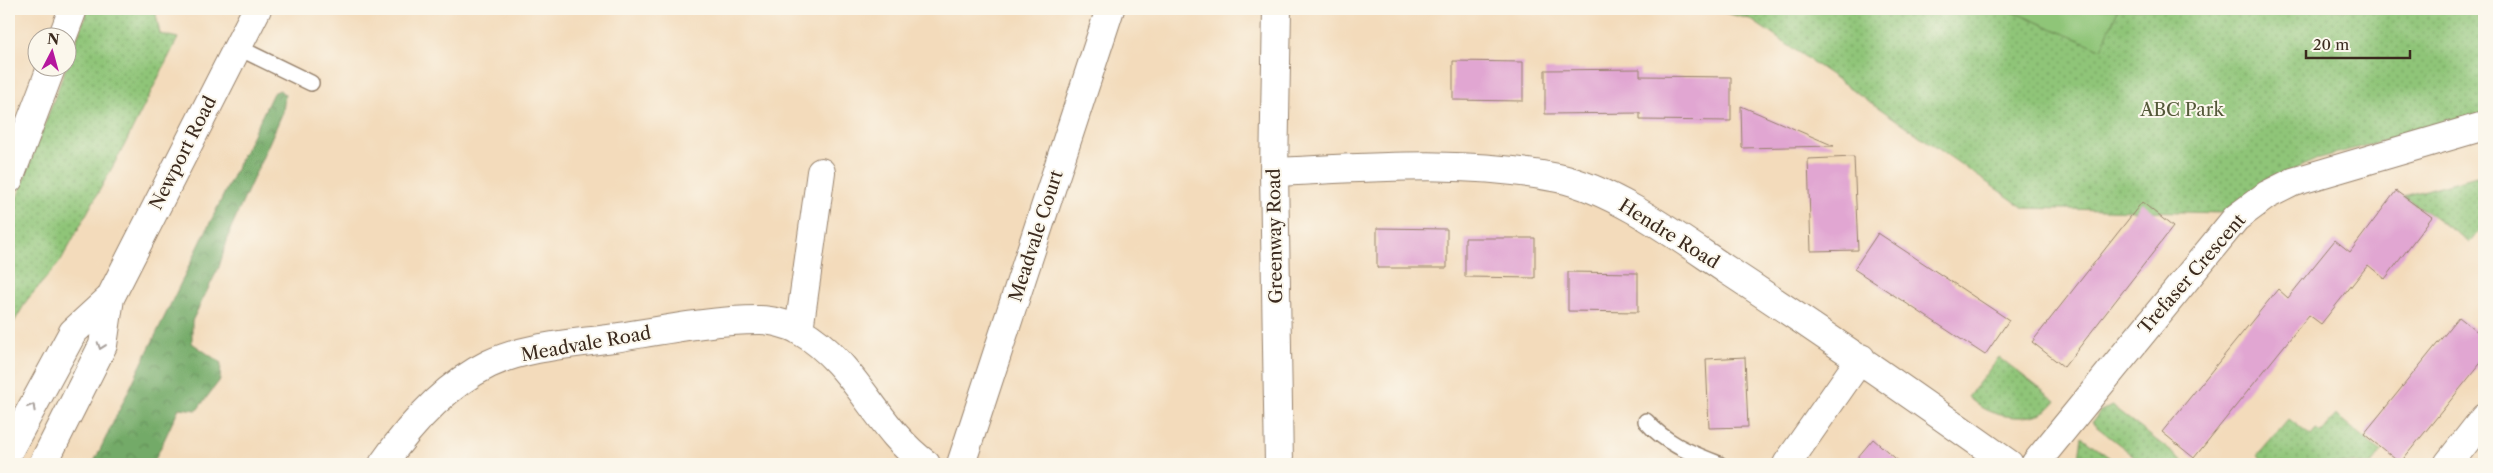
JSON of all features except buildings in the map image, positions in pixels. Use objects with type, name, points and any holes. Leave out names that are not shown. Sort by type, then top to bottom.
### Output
[{"type":"street","points":[[66,28],[73,9]]},
{"type":"street","name":"Newport Road","points":[[43,464],[103,345],[110,298],[257,9]]},
{"type":"street","name":"Meadvale Court","points":[[961,464],[1110,9]]},
{"type":"street","name":"Greenway Road","points":[[1277,9],[1274,172],[1279,464]]},
{"type":"street","points":[[9,179],[47,78]]},
{"type":"street","name":"Trefaser Crescent","points":[[2034,464],[2236,218],[2267,195],[2293,182],[2484,126]]},
{"type":"street","name":"Hendre Road","points":[[1274,172],[1437,166],[1505,170],[1560,179],[1603,194],[1660,226],[1861,358],[2009,464]]},
{"type":"street","points":[[800,330],[822,172]]},
{"type":"street","name":"Newport Road","points":[[9,450],[73,332],[110,298]]},
{"type":"street","name":"Meadvale Road","points":[[384,464],[400,440],[433,404],[489,364],[524,353],[711,323],[763,320],[800,330],[832,356],[864,393],[890,430],[926,464]]},
{"type":"street","points":[[1787,464],[1861,358]]},
{"type":"street","points":[[2448,464],[2484,418]]},
{"type":"lane","points":[[237,47],[311,83]]},
{"type":"lane","points":[[1646,421],[1658,435],[1678,447],[1719,464]]},
{"type":"green space","points":[[88,9],[155,9],[160,34],[178,38],[124,146],[60,262],[27,300],[9,331],[9,219],[62,78],[78,78],[78,36]]},
{"type":"green space","name":"ABC Park","points":[[1709,9],[2484,9],[2484,113],[2320,158],[2266,182],[2223,213],[2024,208],[1750,19]]},
{"type":"green space","points":[[2006,9],[2118,9],[2101,49]]},
{"type":"green space","points":[[280,90],[285,95],[283,112],[231,228],[219,267],[192,321],[192,343],[221,363],[220,380],[197,410],[179,408],[153,464],[93,464],[273,93]]},
{"type":"green space","points":[[2484,174],[2484,225],[2470,242],[2404,196]]},
{"type":"green space","points":[[1999,357],[2056,401],[2050,408],[2033,416],[2013,417],[1984,409],[1968,397]]},
{"type":"green space","points":[[2113,406],[2187,464],[2144,464],[2092,423],[2100,411]]},
{"type":"green space","points":[[2336,415],[2381,452],[2372,464],[2267,464],[2257,456],[2289,419],[2311,436],[2316,430],[2321,433]]},
{"type":"green space","points":[[2082,437],[2118,464],[2078,464]]}]
